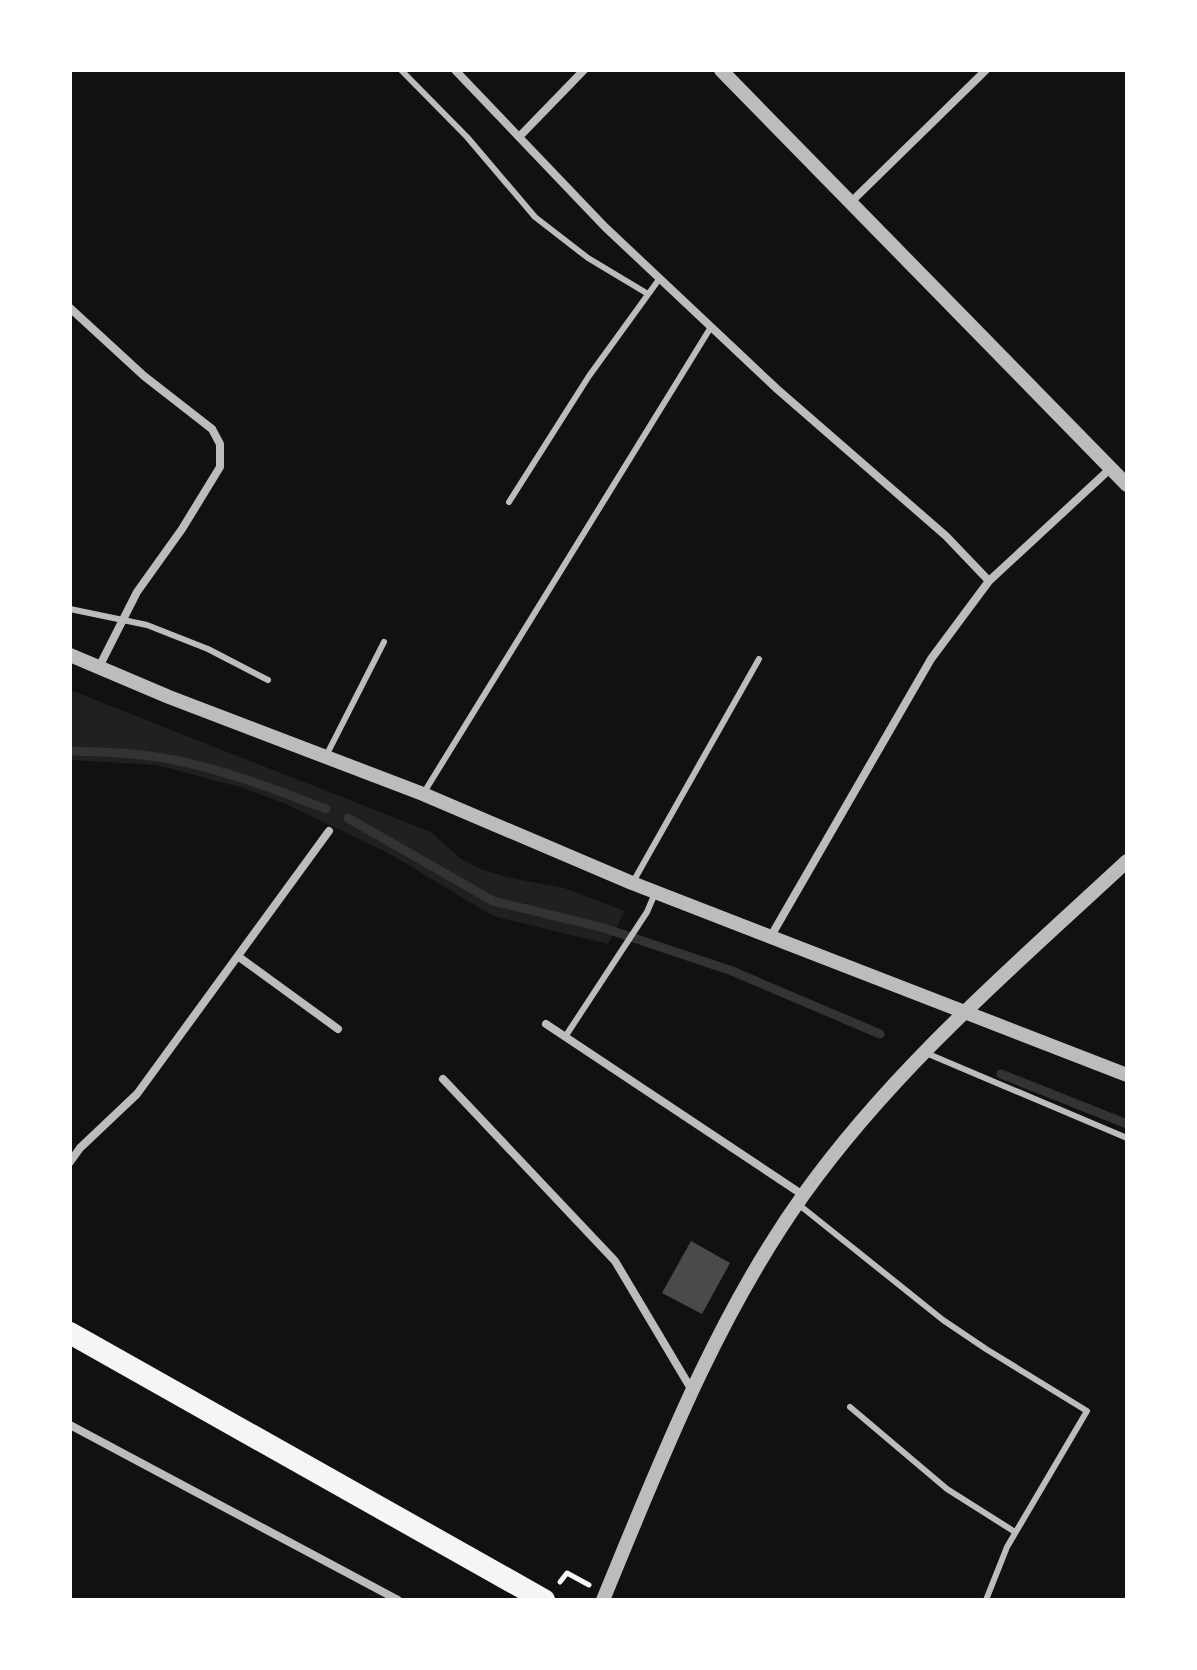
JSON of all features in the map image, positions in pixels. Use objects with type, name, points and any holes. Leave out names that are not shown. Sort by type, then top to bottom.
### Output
[{"type":"highway","points":[[70,1333],[544,1600]]},
{"type":"street","points":[[455,70],[605,227],[777,389],[946,536],[989,581]]},
{"type":"street","points":[[519,137],[584,70]]},
{"type":"street","points":[[721,70],[1127,485]]},
{"type":"street","points":[[851,202],[986,70]]},
{"type":"street","points":[[70,308],[144,376],[212,429],[220,444],[220,467],[182,529],[137,592],[99,667]]},
{"type":"street","points":[[771,936],[931,659],[989,581],[1111,468]]},
{"type":"street","points":[[70,655],[423,794],[632,883],[1127,1075]]},
{"type":"street","points":[[70,1162],[80,1148],[137,1094],[329,831]]},
{"type":"street","points":[[603,1600],[660,1463],[720,1336],[800,1200],[874,1105],[923,1052],[1127,861]]},
{"type":"street","points":[[239,957],[338,1029]]},
{"type":"street","points":[[546,1024],[800,1200]]},
{"type":"street","points":[[443,1079],[615,1261],[693,1392]]},
{"type":"street","points":[[70,1425],[398,1600]]},
{"type":"lane","points":[[401,70],[467,137],[535,217],[588,258],[648,294]]},
{"type":"lane","points":[[509,502],[589,376],[660,278]]},
{"type":"lane","points":[[423,794],[711,327]]},
{"type":"lane","points":[[70,609],[124,618],[208,649],[268,680]]},
{"type":"lane","points":[[326,756],[384,642]]},
{"type":"lane","points":[[632,883],[759,659]]},
{"type":"lane","points":[[565,1037],[647,912],[657,891]]},
{"type":"lane","points":[[923,1052],[1127,1138]]},
{"type":"lane","points":[[800,1200],[943,1320],[1087,1411],[1015,1532],[986,1600]]},
{"type":"lane","points":[[850,1407],[947,1489],[1015,1532]]},
{"type":"path","points":[[563,1585],[559,1582],[567,1573],[588,1584]]},
{"type":"shaded area","points":[[70,690],[431,832],[461,859],[481,869],[564,888],[625,911],[608,944],[493,916],[390,854],[286,804],[243,788],[157,765],[70,760]]},
{"type":"building","points":[[691,1241],[730,1263],[702,1314],[662,1293]]},
{"type":"waterway","points":[[70,751],[135,754],[193,764],[251,781],[326,809]]},
{"type":"waterway","points":[[348,818],[493,901],[601,927],[732,971],[880,1034]]},
{"type":"waterway","points":[[1001,1074],[1127,1124]]}]
